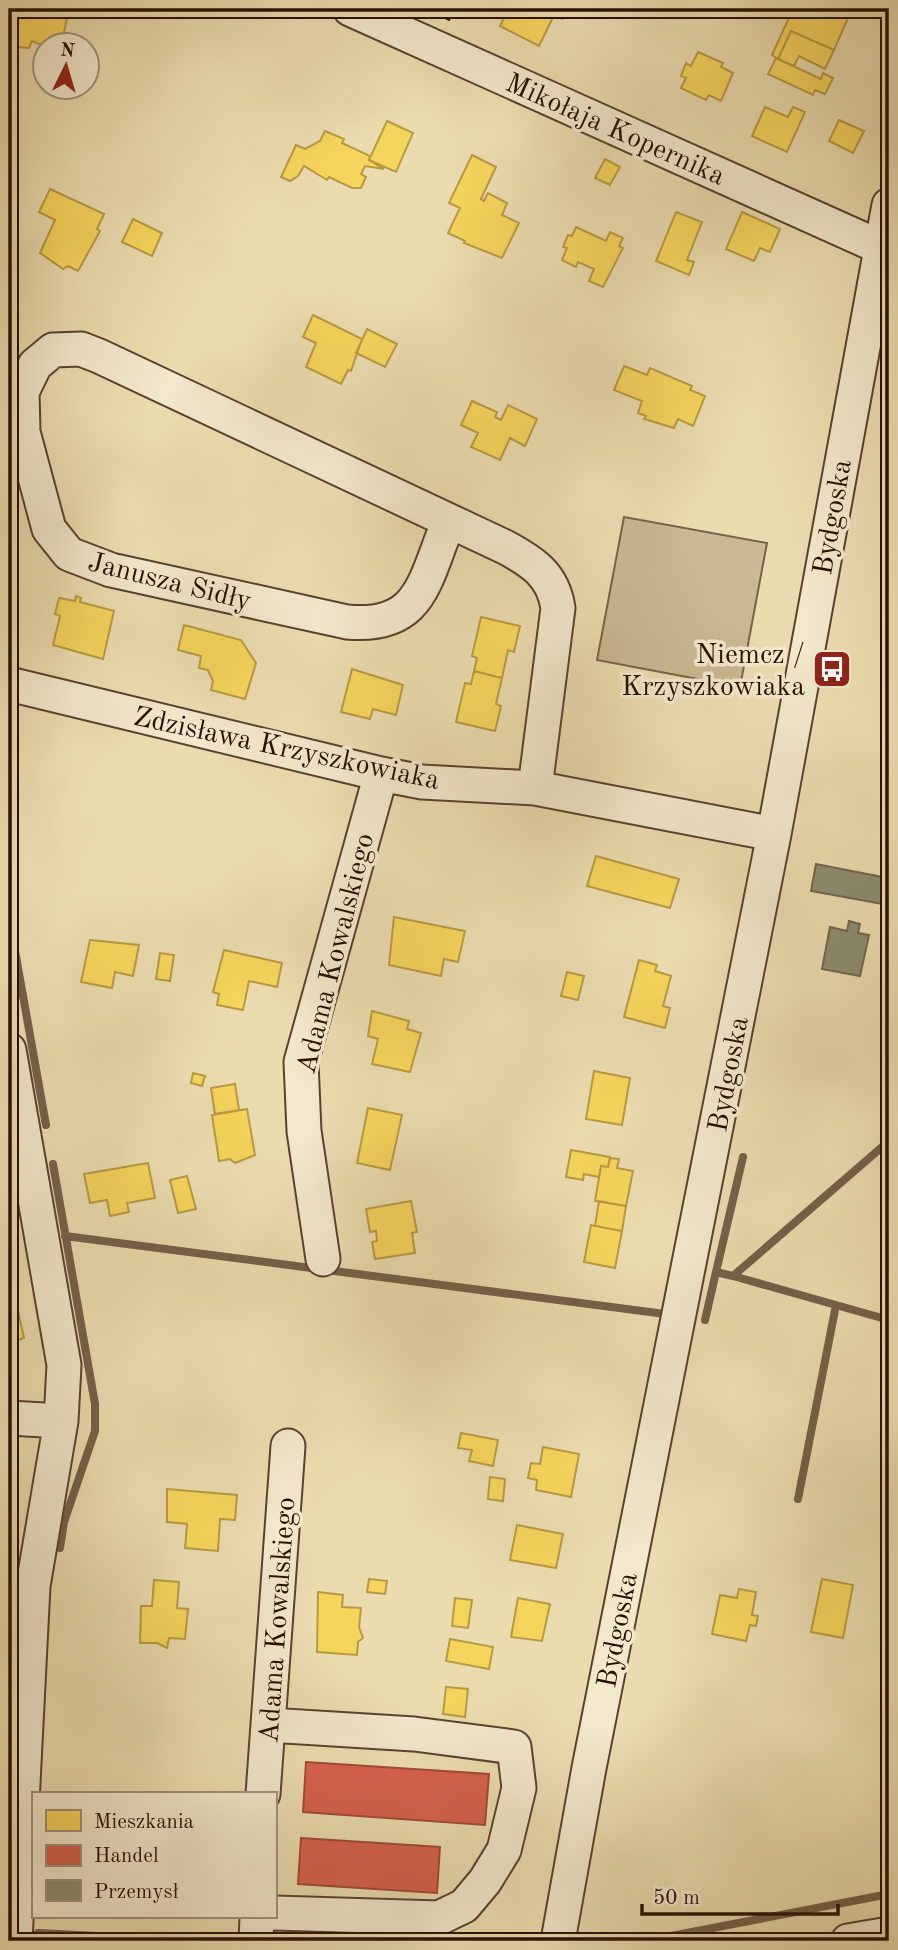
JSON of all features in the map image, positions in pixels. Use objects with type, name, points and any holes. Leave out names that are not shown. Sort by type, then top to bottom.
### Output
[{"type":"street","name":"Mikołaja Kopernika","points":[[350,9],[885,249]]},
{"type":"street","name":"Bydgoska","points":[[558,1941],[587,1778],[774,834],[885,249],[889,205]]},
{"type":"street","name":"Janusza Sidły","points":[[449,522],[413,606],[396,618],[373,625],[347,622],[111,570],[69,554],[49,529],[23,432],[22,392],[35,365],[53,350],[81,349],[526,558],[543,572],[555,589],[558,608],[535,788]]},
{"type":"street","name":"Zdzisława Krzyszkowiaka","points":[[9,684],[381,774],[422,782],[535,788],[774,834]]},
{"type":"street","name":"Adama Kowalskiego","points":[[323,1259],[304,1131],[302,1062],[381,774]]},
{"type":"street","points":[[9,1051],[64,1365],[61,1421],[33,1586],[15,1941]]},
{"type":"street","points":[[9,1418],[61,1421]]},
{"type":"street","name":"Adama Kowalskiego","points":[[264,1792],[288,1446]]},
{"type":"street","points":[[269,1725],[414,1734],[513,1747],[519,1788],[504,1850],[485,1881],[464,1906],[439,1918],[372,1929],[276,1913]]},
{"type":"street","points":[[256,1941],[257,1918]]},
{"type":"street","points":[[848,1941],[889,1934]]},
{"type":"shaded area","points":[[624,517],[767,543],[740,687],[597,660]]},
{"type":"building: Mieszkania","points":[[9,9],[60,9],[68,13],[64,32],[32,32],[29,48],[18,47],[10,39],[10,26],[19,16]]},
{"type":"building: Mieszkania","points":[[508,9],[567,9],[562,19],[554,15],[539,46],[500,26]]},
{"type":"building: Mieszkania","points":[[793,9],[852,9],[834,50],[791,31],[778,59],[772,55]]},
{"type":"building: Mieszkania","points":[[791,31],[834,50],[825,69],[799,56],[794,66],[778,59]]},
{"type":"building: Mieszkania","points":[[698,52],[723,63],[721,67],[733,73],[721,101],[709,95],[706,100],[681,88],[686,78],[681,76],[686,63],[691,66]]},
{"type":"building: Mieszkania","points":[[776,58],[821,79],[823,73],[833,78],[825,94],[815,90],[813,95],[768,74]]},
{"type":"building: Mieszkania","points":[[765,107],[788,117],[793,107],[805,112],[787,152],[752,136]]},
{"type":"building: Mieszkania","points":[[839,120],[864,131],[853,153],[829,141]]},
{"type":"building: Mieszkania","points":[[387,121],[413,133],[396,172],[369,160]]},
{"type":"building: Mieszkania","points":[[325,131],[344,139],[342,143],[370,156],[369,160],[384,169],[365,166],[361,174],[366,177],[361,188],[352,188],[329,177],[327,180],[304,166],[298,176],[290,181],[281,177],[296,145],[305,149],[320,141]]},
{"type":"building: Mieszkania","points":[[472,155],[496,167],[481,199],[484,201],[488,193],[507,203],[502,215],[519,223],[502,258],[464,243],[465,241],[448,233],[460,208],[449,203]]},
{"type":"building: Mieszkania","points":[[605,159],[620,167],[610,185],[595,178]]},
{"type":"building: Mieszkania","points":[[50,189],[104,214],[97,229],[100,231],[78,271],[68,266],[63,269],[40,253],[55,220],[39,212]]},
{"type":"building: Mieszkania","points":[[676,212],[702,222],[687,260],[694,262],[689,275],[656,261]]},
{"type":"building: Mieszkania","points":[[742,212],[780,229],[770,252],[760,248],[754,261],[726,249]]},
{"type":"building: Mieszkania","points":[[133,219],[162,233],[152,256],[122,242]]},
{"type":"building: Mieszkania","points":[[576,227],[606,241],[610,232],[623,238],[619,246],[623,248],[603,287],[589,281],[594,269],[578,262],[576,267],[562,260],[568,235],[572,236]]},
{"type":"building: Mieszkania","points":[[313,315],[362,339],[351,371],[348,370],[341,384],[306,367],[316,343],[303,337]]},
{"type":"building: Mieszkania","points":[[367,329],[397,344],[385,367],[356,353]]},
{"type":"building: Mieszkania","points":[[624,366],[647,375],[650,368],[692,386],[690,390],[705,396],[693,426],[678,419],[674,428],[644,419],[646,416],[638,413],[642,401],[614,390]]},
{"type":"building: Mieszkania","points":[[472,401],[497,412],[495,417],[501,420],[508,405],[537,419],[525,446],[510,438],[500,460],[471,447],[478,433],[461,425]]},
{"type":"building: Mieszkania","points":[[76,596],[81,598],[80,602],[114,611],[103,659],[53,645],[60,616],[55,614],[59,598],[75,601]]},
{"type":"building: Mieszkania","points":[[481,617],[520,626],[514,652],[508,650],[502,678],[474,671],[477,658],[472,656]]},
{"type":"building: Mieszkania","points":[[184,625],[241,640],[256,663],[245,699],[211,690],[213,681],[208,670],[199,668],[201,656],[178,650]]},
{"type":"building: Mieszkania","points":[[352,669],[403,685],[396,715],[373,709],[370,719],[341,712]]},
{"type":"building: Mieszkania","points":[[474,671],[502,678],[496,704],[501,706],[495,731],[456,722],[465,683],[471,684]]},
{"type":"building: Mieszkania","points":[[596,856],[679,879],[670,908],[587,886]]},
{"type":"building: Mieszkania","points":[[394,917],[465,931],[458,962],[444,959],[441,976],[389,965]]},
{"type":"building: Mieszkania","points":[[90,940],[139,945],[133,976],[115,972],[112,988],[81,982]]},
{"type":"building: Mieszkania","points":[[224,950],[282,963],[277,987],[249,981],[243,1010],[217,1005],[219,994],[213,992]]},
{"type":"building: Mieszkania","points":[[160,953],[174,955],[170,981],[156,979]]},
{"type":"building: Mieszkania","points":[[639,960],[657,965],[655,971],[671,976],[663,1006],[670,1008],[665,1028],[624,1017]]},
{"type":"building: Mieszkania","points":[[567,972],[584,976],[578,1000],[561,996]]},
{"type":"building: Mieszkania","points":[[372,1011],[409,1021],[407,1029],[421,1033],[410,1072],[372,1064],[378,1039],[368,1036]]},
{"type":"building: Mieszkania","points":[[594,1071],[630,1078],[622,1125],[586,1119]]},
{"type":"building: Mieszkania","points":[[193,1073],[205,1076],[202,1086],[191,1083]]},
{"type":"building: Mieszkania","points":[[235,1084],[239,1110],[215,1114],[211,1088]]},
{"type":"building: Mieszkania","points":[[368,1108],[402,1115],[390,1170],[357,1163]]},
{"type":"building: Mieszkania","points":[[247,1109],[255,1155],[235,1163],[230,1159],[219,1161],[212,1115]]},
{"type":"building: Mieszkania","points":[[571,1150],[610,1157],[608,1167],[601,1166],[599,1177],[584,1174],[583,1180],[566,1177]]},
{"type":"building: Mieszkania","points":[[610,1158],[619,1159],[617,1168],[633,1171],[626,1206],[595,1201],[601,1166],[608,1167]]},
{"type":"building: Mieszkania","points":[[148,1163],[155,1198],[127,1203],[129,1212],[110,1216],[107,1200],[90,1203],[84,1174]]},
{"type":"building: Mieszkania","points":[[187,1176],[196,1209],[178,1213],[170,1180]]},
{"type":"building: Mieszkania","points":[[411,1201],[417,1232],[412,1233],[415,1253],[375,1259],[372,1242],[377,1241],[376,1231],[370,1232],[366,1209]]},
{"type":"building: Mieszkania","points":[[599,1201],[626,1206],[622,1231],[595,1226]]},
{"type":"building: Mieszkania","points":[[591,1225],[622,1231],[615,1268],[584,1262]]},
{"type":"building: Mieszkania","points":[[9,1300],[10,1307],[17,1306],[24,1338],[9,1343]]},
{"type":"building: Mieszkania","points":[[461,1433],[498,1440],[493,1466],[469,1461],[472,1450],[458,1448]]},
{"type":"building: Mieszkania","points":[[543,1447],[579,1454],[571,1497],[536,1490],[537,1480],[528,1478],[531,1463],[540,1464]]},
{"type":"building: Mieszkania","points":[[490,1477],[505,1479],[503,1501],[488,1499]]},
{"type":"building: Mieszkania","points":[[167,1489],[237,1495],[235,1520],[220,1519],[218,1551],[185,1548],[187,1524],[167,1522]]},
{"type":"building: Mieszkania","points":[[517,1525],[563,1534],[556,1568],[510,1560]]},
{"type":"building: Mieszkania","points":[[369,1579],[387,1581],[385,1594],[367,1592]]},
{"type":"building: Mieszkania","points":[[822,1579],[853,1585],[843,1638],[811,1632]]},
{"type":"building: Mieszkania","points":[[154,1580],[179,1582],[177,1608],[188,1609],[185,1639],[169,1638],[167,1648],[157,1643],[140,1643],[141,1606],[152,1606]]},
{"type":"building: Mieszkania","points":[[739,1589],[756,1592],[752,1615],[758,1616],[756,1626],[750,1625],[746,1641],[712,1634],[720,1595],[737,1598]]},
{"type":"building: Mieszkania","points":[[318,1592],[343,1595],[342,1607],[361,1608],[359,1627],[363,1638],[358,1642],[357,1655],[317,1652]]},
{"type":"building: Mieszkania","points":[[455,1598],[472,1600],[468,1628],[452,1626]]},
{"type":"building: Mieszkania","points":[[518,1598],[550,1604],[542,1641],[511,1637]]},
{"type":"building: Mieszkania","points":[[450,1639],[493,1647],[489,1669],[446,1661]]},
{"type":"building: Mieszkania","points":[[446,1687],[468,1689],[465,1717],[443,1714]]},
{"type":"building: Handel","points":[[306,1762],[489,1774],[485,1825],[303,1812]]},
{"type":"building: Handel","points":[[301,1838],[440,1847],[437,1893],[298,1884]]},
{"type":"building: Przemysł","points":[[816,864],[888,878],[883,904],[811,891]]},
{"type":"building: Przemysł","points":[[849,921],[860,924],[858,933],[869,935],[860,976],[822,969],[830,927],[847,931]]},
{"type":"waterway","points":[[12,934],[46,1125]]},
{"type":"waterway","points":[[705,1320],[716,1272],[733,1276],[889,1141]]},
{"type":"waterway","points":[[716,1272],[743,1157]]},
{"type":"waterway","points":[[53,1164],[95,1404],[95,1431],[64,1522],[60,1548]]},
{"type":"waterway","points":[[65,1236],[665,1314]]},
{"type":"waterway","points":[[733,1276],[889,1320]]},
{"type":"waterway","points":[[798,1499],[836,1305]]},
{"type":"waterway","points":[[645,1941],[889,1894]]},
{"type":"waterway","points":[[38,1933],[196,1941]]},
{"type":"place","name":"Niemcz / Krzyszkowiaka","points":[[832,669]]}]
